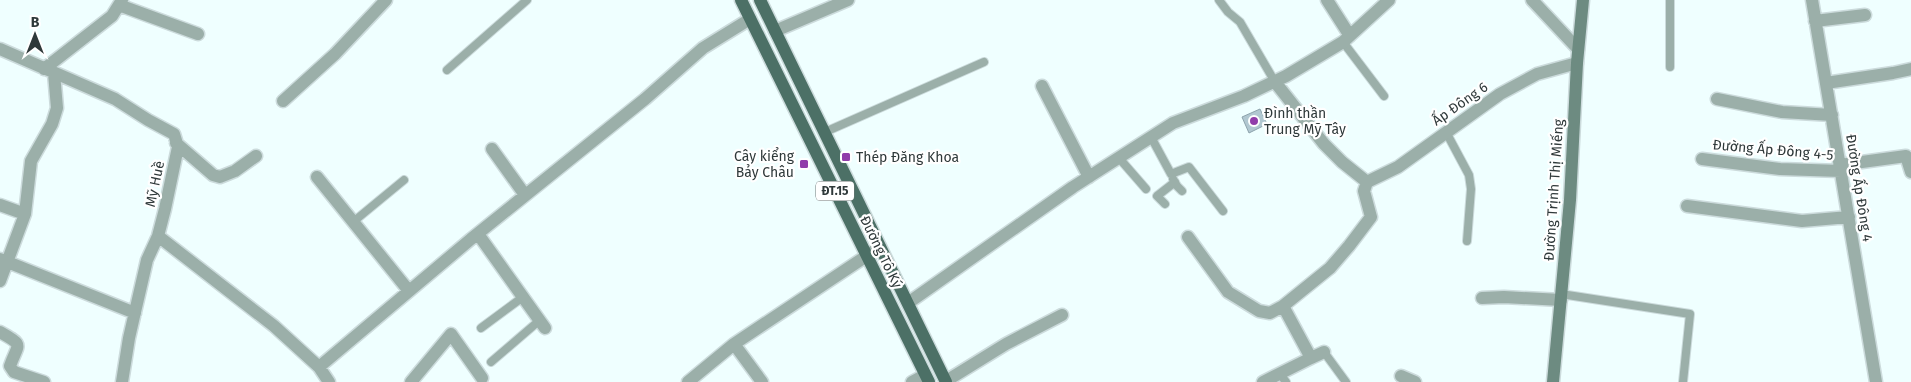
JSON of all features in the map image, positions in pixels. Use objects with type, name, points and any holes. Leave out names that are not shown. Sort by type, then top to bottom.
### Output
[{"type":"main road","name":"Đường Tô Ký","points":[[741,0],[927,379]]},
{"type":"main road","name":"Đường Tô Ký","points":[[760,0],[946,382]]},
{"type":"main road","name":"Đường Trịnh Thị Miếng","points":[[1553,382],[1570,200],[1577,63],[1583,0]]},
{"type":"main road","points":[[895,313],[908,303]]},
{"type":"street","points":[[283,100],[335,54],[386,0]]},
{"type":"street","points":[[775,31],[848,0]]},
{"type":"street","points":[[1327,0],[1347,39]]},
{"type":"street","points":[[908,303],[1089,177],[1173,123],[1275,82],[1347,39],[1389,0]]},
{"type":"street","points":[[1532,0],[1578,49]]},
{"type":"street","name":"Đường Ấp Đông 4","points":[[1812,0],[1876,382]]},
{"type":"street","points":[[49,71],[112,16],[121,2],[198,34]]},
{"type":"street","points":[[1815,21],[1865,15]]},
{"type":"street","points":[[319,367],[478,234],[645,99],[703,48],[750,19]]},
{"type":"street","points":[[0,49],[115,99],[174,134],[176,142],[213,175],[220,177],[235,171],[256,156]]},
{"type":"street","name":"Ấp Đông 6","points":[[1367,182],[1398,167],[1500,94],[1537,74],[1577,63]]},
{"type":"street","points":[[1826,83],[1894,74],[1911,69]]},
{"type":"street","points":[[0,281],[4,261],[24,214],[32,161],[52,124],[57,108],[49,71]]},
{"type":"street","points":[[1188,237],[1228,292],[1259,311],[1270,313],[1283,306],[1330,268],[1371,217],[1364,191],[1367,182],[1324,144],[1275,82]]},
{"type":"street","points":[[1042,86],[1089,177]]},
{"type":"street","points":[[1717,99],[1782,112],[1832,115]]},
{"type":"street","name":"Mỹ Huề","points":[[122,382],[134,313],[147,260],[158,236],[178,146],[176,142]]},
{"type":"street","points":[[492,149],[526,195]]},
{"type":"street","name":"Đường Ấp Đông 4-5","points":[[1702,160],[1780,169],[1840,168],[1906,156],[1911,172]]},
{"type":"street","points":[[316,177],[409,291]]},
{"type":"street","points":[[0,205],[24,214]]},
{"type":"street","points":[[1687,206],[1802,221],[1849,217]]},
{"type":"street","points":[[478,234],[542,324]]},
{"type":"street","points":[[158,236],[274,326],[319,367],[329,382]]},
{"type":"street","points":[[688,382],[734,344],[880,247]]},
{"type":"street","points":[[4,261],[134,313]]},
{"type":"street","points":[[1482,298],[1504,296],[1561,297]]},
{"type":"street","points":[[1283,306],[1311,358]]},
{"type":"street","points":[[946,382],[1006,344],[1062,316]]},
{"type":"street","points":[[0,332],[16,341],[18,345],[18,350],[10,366],[14,372],[44,382]]},
{"type":"street","points":[[411,382],[451,334],[482,378]]},
{"type":"street","points":[[734,344],[762,382]]},
{"type":"street","points":[[1263,382],[1283,378],[1311,358],[1324,352]]},
{"type":"street","points":[[1401,376],[1415,382]]},
{"type":"street","points":[[912,382],[927,379]]},
{"type":"lane","points":[[447,70],[528,0]]},
{"type":"lane","points":[[1219,0],[1228,12],[1240,22],[1275,82]]},
{"type":"lane","points":[[1670,0],[1670,67]]},
{"type":"lane","points":[[1347,39],[1384,96]]},
{"type":"lane","points":[[825,132],[984,62]]},
{"type":"lane","points":[[1446,132],[1470,175],[1471,189],[1467,241]]},
{"type":"lane","points":[[1151,137],[1182,191]]},
{"type":"lane","points":[[1119,158],[1146,188]]},
{"type":"lane","points":[[1165,204],[1157,196],[1173,178],[1189,167],[1223,211]]},
{"type":"lane","points":[[353,222],[404,180]]},
{"type":"lane","points":[[481,328],[523,297]]},
{"type":"lane","points":[[1561,297],[1690,314],[1683,382]]},
{"type":"lane","points":[[491,362],[542,324]]},
{"type":"lane","points":[[1324,352],[1346,382]]},
{"type":"building","name":"Đình thần Trung Mỹ Tây","points":[[1260,109],[1267,124],[1249,133],[1242,117]]},
{"type":"place","name":"Đình thần Trung Mỹ Tây","points":[[1254,121]]},
{"type":"place","name":"Thép Đăng Khoa","points":[[846,157]]},
{"type":"place","name":"Cây kiểng Bảy Châu","points":[[804,164]]}]
